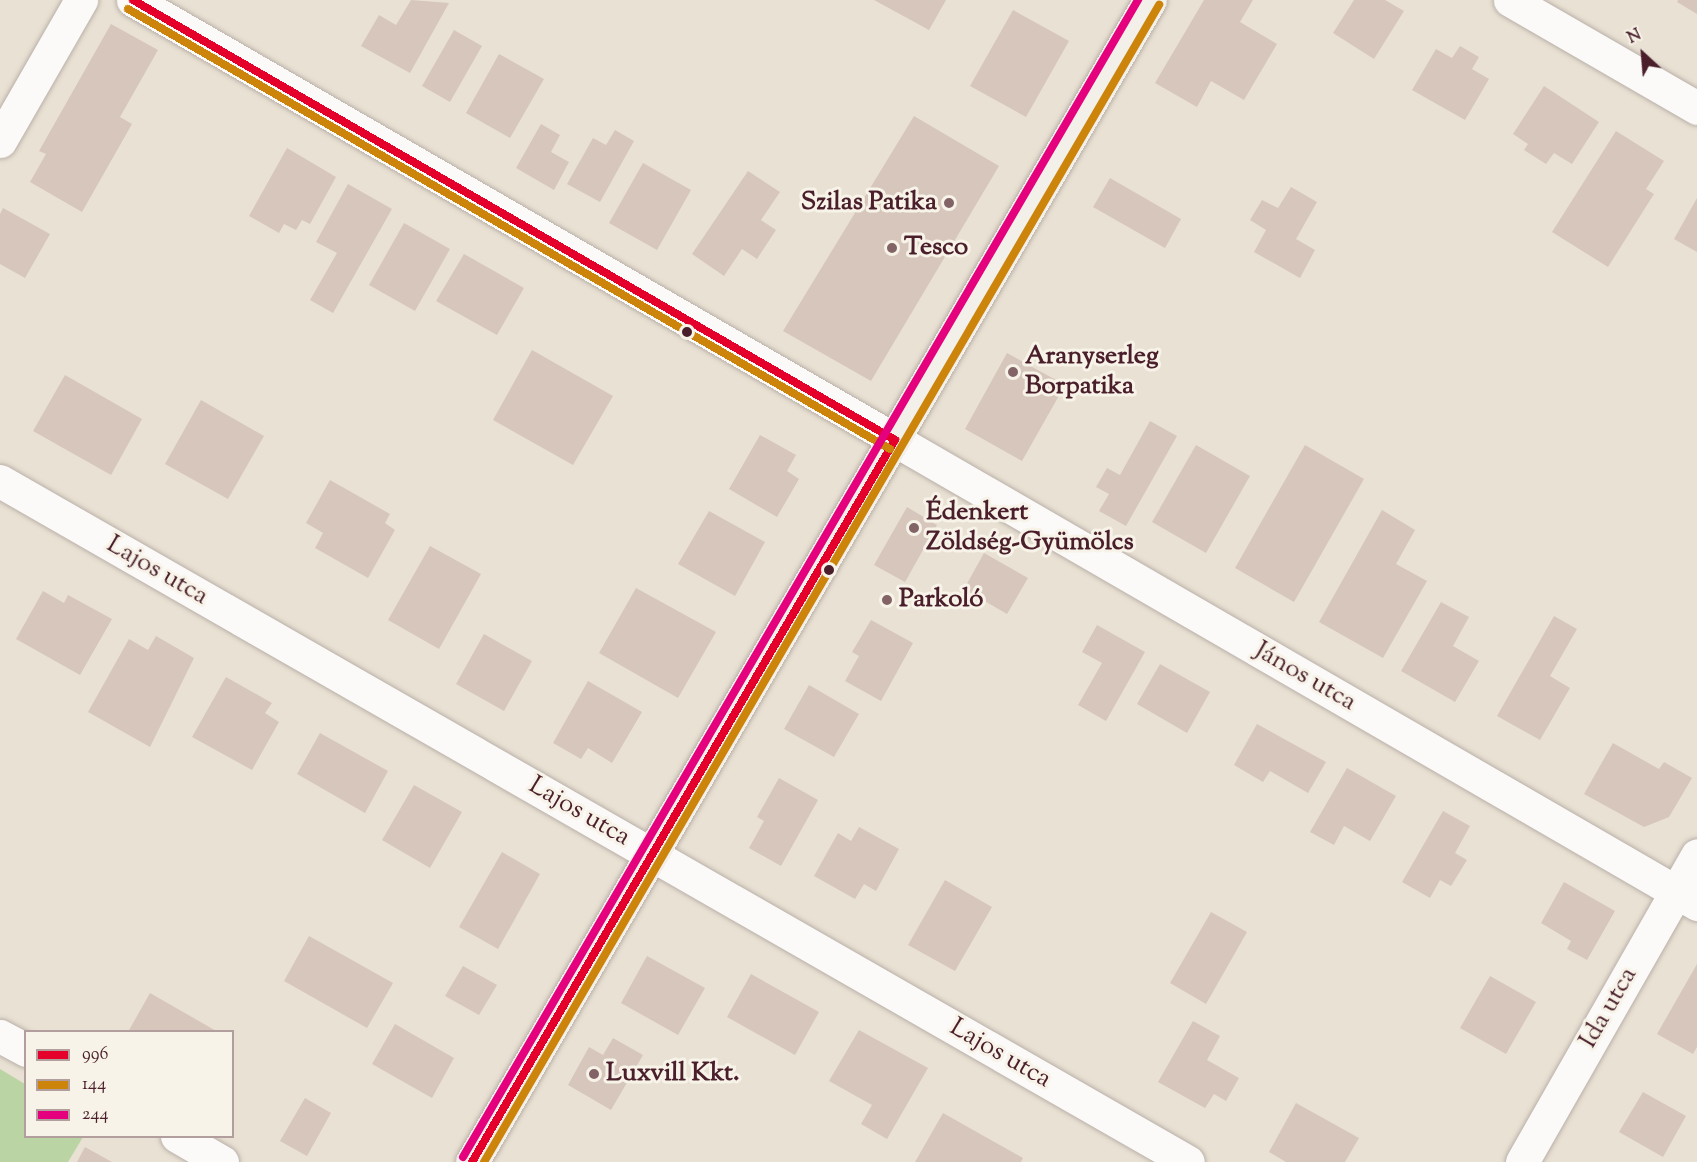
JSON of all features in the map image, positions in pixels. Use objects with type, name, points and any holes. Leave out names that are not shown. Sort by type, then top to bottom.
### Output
[{"type":"main road","points":[[472,1162],[650,853],[895,440],[1150,0]]},
{"type":"street","points":[[0,141],[81,0]]},
{"type":"street","name":"János utca","points":[[133,0],[1686,898]]},
{"type":"street","points":[[1510,0],[1697,108]]},
{"type":"street","name":"Lajos utca","points":[[0,481],[1188,1162]]},
{"type":"street","name":"Ida utca","points":[[1522,1162],[1686,898],[1697,855]]},
{"type":"street","points":[[0,1036],[24,1049]]},
{"type":"street","points":[[179,1138],[222,1162]]},
{"type":"green space","points":[[0,1069],[24,1083],[24,1138],[82,1138],[68,1162],[0,1162]]},
{"type":"building","points":[[411,0],[449,3],[410,73],[361,46],[379,15],[396,25]]},
{"type":"building","points":[[874,0],[946,0],[929,30]]},
{"type":"building","points":[[1204,0],[1253,0],[1240,22],[1277,44],[1244,100],[1211,81],[1197,107],[1155,83]]},
{"type":"building","points":[[1354,0],[1385,0],[1404,11],[1374,59],[1333,33]]},
{"type":"building","points":[[1678,0],[1697,0],[1697,14],[1677,2]]},
{"type":"building","points":[[1013,10],[1069,41],[1026,117],[970,86]]},
{"type":"building","points":[[111,24],[158,50],[120,117],[132,124],[82,212],[30,182],[46,154],[39,151]]},
{"type":"building","points":[[454,30],[482,46],[450,102],[422,86]]},
{"type":"building","points":[[1460,46],[1479,57],[1472,69],[1489,79],[1465,120],[1412,90],[1436,49],[1452,58]]},
{"type":"building","points":[[499,54],[544,79],[510,138],[466,113]]},
{"type":"building","points":[[1544,86],[1599,122],[1572,164],[1554,153],[1546,164],[1524,150],[1528,144],[1513,134]]},
{"type":"building","name":"Tesco","points":[[914,116],[999,166],[871,381],[783,331]]},
{"type":"building","points":[[541,124],[560,135],[551,152],[569,162],[554,190],[516,168]]},
{"type":"building","points":[[615,130],[634,141],[600,202],[567,184],[593,138],[606,145]]},
{"type":"building","points":[[1616,131],[1664,161],[1646,189],[1654,194],[1608,267],[1552,232]]},
{"type":"building","points":[[287,148],[336,177],[310,224],[302,220],[296,230],[284,224],[279,233],[249,216]]},
{"type":"building","points":[[643,163],[691,190],[657,250],[609,223]]},
{"type":"building","points":[[748,171],[780,192],[761,220],[776,230],[757,259],[742,249],[724,276],[692,254]]},
{"type":"building","points":[[1110,178],[1181,219],[1165,248],[1093,207]]},
{"type":"building","points":[[348,184],[392,209],[333,313],[310,300],[337,253],[316,242]]},
{"type":"building","points":[[1291,187],[1317,202],[1296,239],[1315,250],[1300,278],[1254,252],[1266,230],[1250,220],[1262,200],[1278,208]]},
{"type":"building","points":[[1697,198],[1697,252],[1674,239]]},
{"type":"building","points":[[3,208],[50,234],[25,278],[0,264],[0,214]]},
{"type":"building","points":[[404,223],[450,249],[415,311],[369,285]]},
{"type":"building","points":[[464,254],[524,288],[497,335],[436,301]]},
{"type":"building","points":[[532,350],[613,396],[573,465],[493,420]]},
{"type":"building","points":[[1007,353],[1065,385],[1022,461],[965,429]]},
{"type":"building","points":[[65,375],[142,419],[111,475],[33,431]]},
{"type":"building","points":[[201,400],[264,436],[228,499],[165,464]]},
{"type":"building","points":[[1150,421],[1177,436],[1126,526],[1099,511],[1109,494],[1096,487],[1107,468],[1120,475]]},
{"type":"building","points":[[760,435],[796,455],[787,471],[799,479],[777,517],[729,489]]},
{"type":"building","points":[[1196,445],[1250,476],[1206,553],[1152,522]]},
{"type":"building","points":[[1305,445],[1364,479],[1294,602],[1235,568]]},
{"type":"building","points":[[330,480],[390,514],[385,523],[395,530],[368,578],[315,548],[323,533],[306,523]]},
{"type":"building","points":[[907,507],[937,525],[905,582],[874,565]]},
{"type":"building","points":[[1382,510],[1415,530],[1396,564],[1427,581],[1383,658],[1319,622]]},
{"type":"building","points":[[709,511],[765,542],[735,596],[678,564]]},
{"type":"building","points":[[430,546],[481,574],[439,649],[388,620]]},
{"type":"building","points":[[984,553],[1028,578],[1007,614],[964,589]]},
{"type":"building","points":[[636,588],[716,632],[678,698],[599,653]]},
{"type":"building","points":[[43,591],[64,603],[68,595],[112,619],[80,675],[16,639]]},
{"type":"building","points":[[1441,602],[1469,617],[1453,646],[1479,661],[1455,702],[1401,671]]},
{"type":"building","points":[[1554,616],[1577,629],[1550,676],[1570,688],[1540,740],[1497,716]]},
{"type":"building","points":[[871,620],[913,643],[881,701],[845,681],[859,656],[852,652]]},
{"type":"building","points":[[1097,625],[1145,652],[1106,721],[1078,705],[1102,663],[1082,652]]},
{"type":"building","points":[[484,634],[532,661],[504,711],[456,684]]},
{"type":"building","points":[[156,636],[194,658],[150,747],[88,712],[129,639],[148,650]]},
{"type":"building","points":[[1160,664],[1210,692],[1187,733],[1137,704]]},
{"type":"building","points":[[226,677],[272,703],[265,713],[279,722],[252,770],[192,737]]},
{"type":"building","points":[[588,681],[642,712],[612,763],[588,748],[581,759],[553,743]]},
{"type":"building","points":[[809,685],[859,714],[834,757],[784,729]]},
{"type":"building","points":[[1257,724],[1326,762],[1308,793],[1270,771],[1263,782],[1234,765]]},
{"type":"building","points":[[320,733],[388,771],[365,813],[297,774]]},
{"type":"building","points":[[1613,743],[1659,769],[1664,762],[1692,778],[1669,817],[1644,827],[1584,794]]},
{"type":"building","points":[[1347,768],[1396,796],[1370,841],[1344,826],[1334,845],[1310,832]]},
{"type":"building","points":[[779,778],[818,800],[781,866],[749,848],[764,821],[757,817]]},
{"type":"building","points":[[414,785],[462,812],[430,868],[382,840]]},
{"type":"building","points":[[1443,811],[1470,826],[1455,853],[1467,860],[1451,886],[1440,880],[1430,898],[1402,882]]},
{"type":"building","points":[[859,827],[899,849],[876,891],[864,884],[855,899],[814,876],[838,833],[851,841]]},
{"type":"building","points":[[502,852],[540,874],[498,949],[459,927]]},
{"type":"building","points":[[945,880],[992,907],[955,971],[908,945]]},
{"type":"building","points":[[1564,882],[1615,911],[1587,960],[1567,949],[1571,941],[1541,923]]},
{"type":"building","points":[[1211,912],[1247,932],[1206,1004],[1170,983]]},
{"type":"building","points":[[309,936],[393,983],[367,1028],[284,981]]},
{"type":"building","points":[[647,956],[705,988],[678,1035],[621,1003]]},
{"type":"building","points":[[1697,964],[1697,1047],[1693,1054],[1657,1034]]},
{"type":"building","points":[[463,966],[497,985],[479,1015],[445,996]]},
{"type":"building","points":[[751,974],[819,1012],[795,1055],[727,1017]]},
{"type":"building","points":[[1490,976],[1536,1002],[1506,1054],[1460,1028]]},
{"type":"building","points":[[150,993],[215,1030],[129,1030]]},
{"type":"building","points":[[1193,1021],[1220,1036],[1207,1060],[1239,1078],[1226,1101],[1214,1094],[1205,1108],[1158,1082]]},
{"type":"building","points":[[395,1024],[454,1058],[432,1098],[372,1064]]},
{"type":"building","points":[[859,1030],[928,1068],[887,1139],[861,1124],[872,1105],[829,1081]]},
{"type":"building","points":[[613,1038],[643,1055],[611,1110],[568,1085],[589,1047],[603,1055]]},
{"type":"building","points":[[1643,1092],[1686,1116],[1663,1157],[1619,1132]]},
{"type":"building","points":[[305,1098],[331,1113],[307,1156],[280,1141]]},
{"type":"building","points":[[1296,1103],[1359,1138],[1345,1162],[1286,1162],[1269,1152]]},
{"type":"building","points":[[943,1113],[1023,1158],[1021,1162],[915,1162]]},
{"type":"building","points":[[85,1147],[112,1162],[77,1162]]},
{"type":"transit line","name":"996","points":[[133,0],[895,440]]},
{"type":"transit line","name":"244","points":[[463,1157],[1138,0]]},
{"type":"transit line","name":"144","points":[[484,1162],[1159,5]]},
{"type":"transit line","name":"144","points":[[128,9],[890,449]]},
{"type":"transit line","name":"996","points":[[472,1162],[895,440]]},
{"type":"place","name":"Szilas Patika","points":[[949,203]]},
{"type":"place","name":"Tesco","points":[[892,248]]},
{"type":"place","name":"Aranyserleg Borpatika","points":[[1013,372]]},
{"type":"place","name":"Édenkert Zöldség-Gyümölcs","points":[[914,528]]},
{"type":"place","name":"Parkoló","points":[[887,600]]},
{"type":"place","name":"Luxvill Kkt.","points":[[594,1074]]}]
